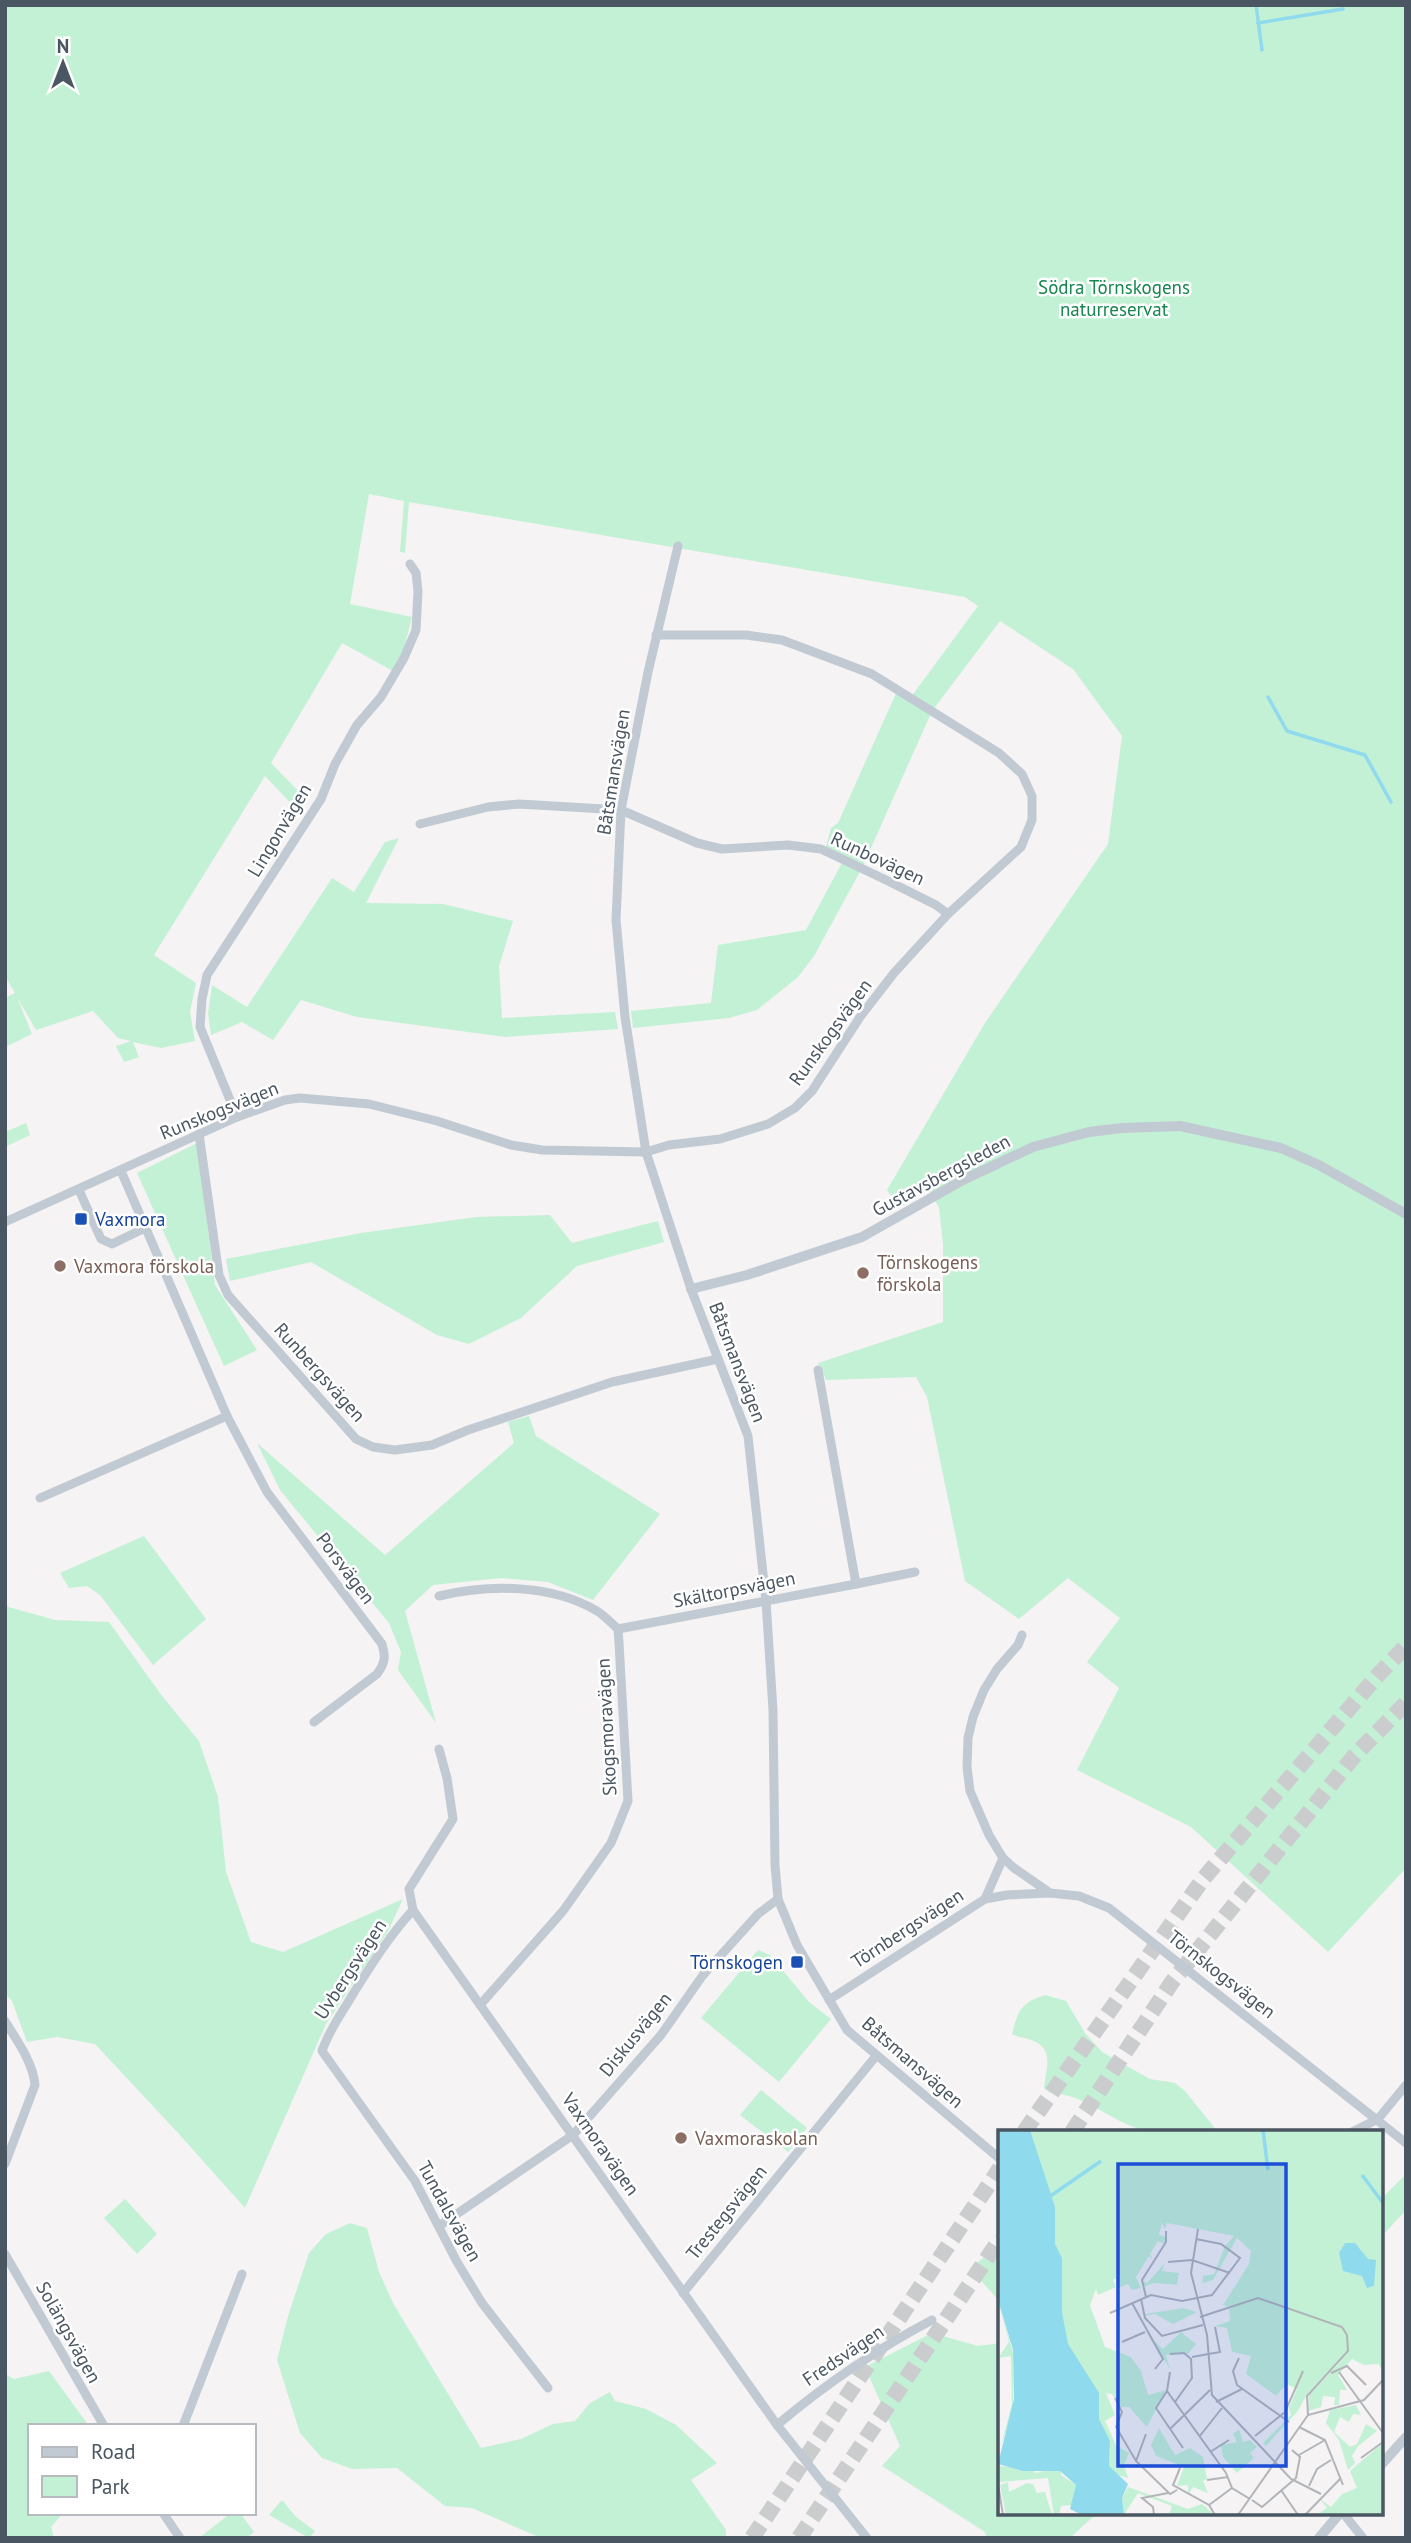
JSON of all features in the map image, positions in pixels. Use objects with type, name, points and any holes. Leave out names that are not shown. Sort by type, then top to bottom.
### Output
[{"type":"street","name":"Båtsmansvägen","points":[[678,546],[656,635],[621,810],[617,920],[625,1017],[646,1152],[691,1289],[748,1436],[766,1601],[773,1710],[778,1899],[797,1945],[847,2030],[998,2157]]},
{"type":"street","name":"Lingonvägen","points":[[237,1117],[200,1027],[207,975],[321,799],[335,764],[357,725],[381,697],[404,658],[416,630],[417,617],[416,573],[410,564]]},
{"type":"street","name":"Runskogsvägen","points":[[121,1171],[237,1117],[285,1100],[318,1098],[369,1104],[437,1121],[512,1145],[542,1150],[646,1152],[669,1145],[720,1139],[768,1124],[795,1108],[812,1091],[860,1017],[894,973],[948,914],[1021,847],[1032,820],[1033,808],[1028,785],[1022,774],[983,742],[872,674],[782,640],[746,635],[656,635]]},
{"type":"street","name":"Runbovägen","points":[[420,824],[488,807],[519,804],[621,810],[697,843],[722,849],[788,845],[821,849],[899,886],[948,914]]},
{"type":"street","name":"Gustavsbergsleden","points":[[691,1289],[747,1275],[862,1237],[963,1180],[1033,1147],[1089,1132],[1122,1128],[1180,1126],[1281,1148],[1319,1165],[1406,1214]]},
{"type":"street","name":"Runbergsvägen","points":[[199,1134],[219,1275],[228,1295],[356,1439],[373,1447],[395,1450],[432,1445],[468,1430],[612,1382],[718,1359]]},
{"type":"street","points":[[5,1222],[121,1171]]},
{"type":"street","name":"Porsvägen","points":[[121,1171],[228,1416],[267,1492],[382,1643],[384,1664],[377,1674],[314,1722]]},
{"type":"street","points":[[79,1189],[101,1239],[106,1243],[112,1244],[145,1228]]},
{"type":"street","points":[[818,1370],[856,1584]]},
{"type":"street","points":[[40,1498],[228,1416]]},
{"type":"street","name":"Skältorpsvägen","points":[[618,1629],[915,1572]]},
{"type":"street","points":[[439,1596],[479,1589],[557,1594],[598,1611],[618,1629]]},
{"type":"street","name":"Skogsmoravägen","points":[[480,2005],[568,1904],[611,1843],[628,1801],[618,1629]]},
{"type":"street","name":"Törnskogsvägen","points":[[1022,1635],[1018,1645],[984,1690],[968,1738],[970,1791],[989,1835],[1003,1858],[1050,1893],[1079,1896],[1109,1908],[1406,2143]]},
{"type":"street","points":[[413,1910],[409,1889],[453,1819],[447,1778],[439,1749]]},
{"type":"street","points":[[985,1899],[1003,1858]]},
{"type":"street","name":"Törnbergsvägen","points":[[829,2000],[985,1899],[1050,1893]]},
{"type":"street","name":"Diskusvägen","points":[[439,2226],[573,2135],[661,2035],[703,1975],[758,1914],[778,1899]]},
{"type":"street","name":"Vaxmoravägen","points":[[413,1910],[777,2425],[867,2538]]},
{"type":"street","name":"Uvbergsvägen","points":[[322,2051],[327,2036],[368,1971],[399,1925],[413,1910]]},
{"type":"street","points":[[5,2021],[29,2063],[35,2085],[5,2164]]},
{"type":"street","name":"Tundalsvägen","points":[[322,2051],[415,2180],[457,2262],[482,2303],[548,2388]]},
{"type":"street","name":"Trestegsvägen","points":[[682,2293],[876,2056]]},
{"type":"street","points":[[1356,2130],[1378,2119],[1406,2085]]},
{"type":"street","name":"Solängsvägen","points":[[5,2254],[103,2424]]},
{"type":"street","points":[[184,2424],[242,2274]]},
{"type":"street","name":"Fredsvägen","points":[[777,2425],[822,2387],[880,2347],[932,2320]]},
{"type":"street","points":[[1383,2463],[1406,2437]]},
{"type":"street","points":[[164,2515],[180,2538]]},
{"type":"street","points":[[1319,2538],[1340,2515]]},
{"type":"street","points":[[1344,2515],[1363,2538]]},
{"type":"green space","name":"Södra Törnskogens naturreservat","points":[[5,5],[1406,5],[1406,1868],[1328,1952],[1191,1827],[1077,1770],[1119,1688],[1087,1662],[1120,1618],[1068,1578],[1019,1619],[965,1581],[927,1397],[916,1377],[826,1380],[818,1363],[943,1322],[943,1245],[939,1207],[925,1186],[896,1203],[887,1190],[985,1023],[1108,844],[1122,736],[1073,669],[1000,621],[932,711],[862,868],[814,956],[798,977],[757,1010],[729,1018],[633,1028],[631,1011],[711,1003],[718,945],[806,930],[844,859],[825,850],[831,828],[838,823],[898,689],[911,697],[978,606],[965,597],[409,502],[405,553],[400,552],[404,501],[369,494],[350,604],[412,617],[404,649],[393,671],[342,643],[271,763],[304,797],[300,813],[265,776],[154,955],[196,983],[190,1012],[195,1041],[161,1048],[133,1042],[139,1057],[124,1062],[116,1046],[131,1041],[118,1038],[93,1011],[36,1030],[17,997],[32,1034],[5,1047],[5,998],[15,993],[5,976]]},
{"type":"green space","points":[[399,838],[366,903],[443,904],[513,921],[499,966],[502,1018],[615,1012],[618,1029],[505,1037],[357,1017],[301,1000],[273,1040],[242,1022],[211,1035],[208,1013],[212,985],[247,1007],[332,878],[354,892],[385,842]]},
{"type":"green space","points":[[26,1123],[30,1135],[5,1147],[5,1132]]},
{"type":"green space","points":[[197,1143],[215,1285],[257,1350],[224,1366],[137,1173]]},
{"type":"green space","points":[[550,1215],[572,1243],[658,1221],[664,1242],[577,1266],[521,1318],[469,1344],[437,1335],[311,1262],[230,1281],[226,1259],[361,1233],[476,1217]]},
{"type":"green space","points":[[529,1416],[536,1436],[660,1514],[593,1600],[548,1582],[501,1578],[433,1585],[405,1611],[436,1723],[398,1670],[401,1652],[389,1623],[280,1490],[257,1443],[385,1555],[514,1443],[508,1422]]},
{"type":"green space","points":[[144,1536],[206,1619],[153,1665],[100,1595],[87,1586],[69,1588],[60,1573]]},
{"type":"green space","points":[[5,1606],[55,1620],[109,1622],[162,1696],[199,1741],[218,1797],[226,1872],[251,1942],[283,1952],[403,1899],[388,1931],[326,2024],[245,2208],[95,2044],[57,2037],[27,2042],[12,2001],[5,1993]]},
{"type":"green space","points":[[758,1950],[770,1955],[809,2002],[831,2019],[779,2082],[701,2018]]},
{"type":"green space","points":[[1045,1995],[1066,2001],[1085,2033],[1102,2052],[1150,2079],[1175,2083],[1185,2091],[1216,2130],[1143,2130],[1077,2099],[1050,2093],[1044,2088],[1047,2059],[1043,2047],[1012,2034],[1022,2008]]},
{"type":"green space","points":[[761,2090],[807,2128],[788,2152],[740,2115]]},
{"type":"green space","points":[[1406,2174],[1406,2210],[1383,2235],[1383,2197]]},
{"type":"green space","points":[[125,2199],[157,2234],[137,2254],[104,2218]]},
{"type":"green space","points":[[350,2223],[367,2228],[379,2272],[394,2305],[481,2448],[521,2439],[553,2424],[575,2421],[590,2403],[610,2392],[615,2401],[646,2409],[676,2425],[717,2463],[691,2480],[726,2530],[726,2538],[541,2538],[472,2508],[445,2506],[397,2468],[352,2469],[322,2458],[300,2433],[277,2360],[309,2253],[326,2234]]},
{"type":"green space","points":[[998,2247],[998,2300],[970,2268]]},
{"type":"green space","points":[[932,2333],[978,2346],[998,2343],[998,2515],[1095,2515],[1070,2538],[987,2538],[985,2532],[882,2466],[900,2446],[865,2367]]},
{"type":"green space","points":[[49,2371],[88,2424],[28,2424],[28,2515],[61,2515],[51,2527],[54,2538],[5,2538],[5,2374],[14,2379]]},
{"type":"green space","points":[[282,2500],[296,2517],[315,2531],[309,2538],[269,2515]]},
{"type":"green space","points":[[228,2515],[241,2515],[254,2532],[246,2538],[199,2538]]},
{"type":"waterway","points":[[1256,5],[1262,50]]},
{"type":"waterway","points":[[1258,23],[1343,9]]},
{"type":"waterway","points":[[1268,697],[1287,731],[1365,755],[1391,802]]},
{"type":"tunnel","points":[[1025,2130],[1203,1879],[1377,1676],[1406,1646]]},
{"type":"tunnel","points":[[1073,2130],[1172,1982],[1355,1755],[1406,1703]]},
{"type":"tunnel","points":[[752,2538],[998,2171]]},
{"type":"tunnel","points":[[799,2538],[998,2242]]},
{"type":"place","name":"Vaxmora","points":[[81,1219]]},
{"type":"place","name":"Vaxmora förskola","points":[[60,1266]]},
{"type":"place","name":"Törnskogens förskola","points":[[863,1273]]},
{"type":"place","name":"Törnskogen","points":[[797,1962]]},
{"type":"place","name":"Vaxmoraskolan","points":[[681,2138]]}]
